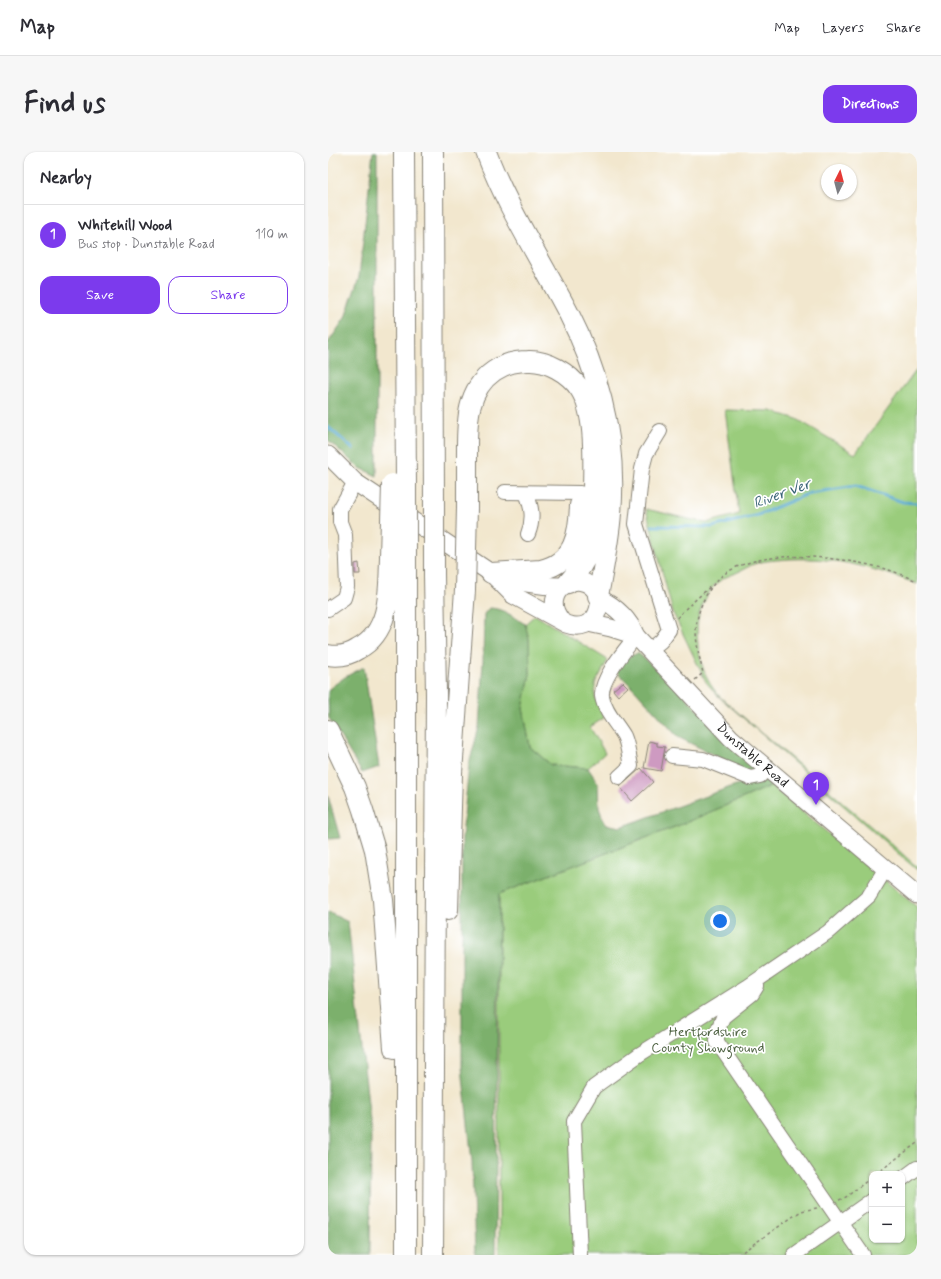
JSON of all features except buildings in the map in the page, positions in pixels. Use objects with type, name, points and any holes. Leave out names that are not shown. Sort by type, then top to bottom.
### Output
[{"type":"highway","points":[[396,152],[396,321],[399,484]]},
{"type":"highway","points":[[404,152],[398,557],[406,1255]]},
{"type":"highway","points":[[433,152],[434,574],[436,702],[434,1250]]},
{"type":"highway","points":[[486,152],[501,187],[577,332],[599,387],[606,416],[611,449],[613,487],[610,524],[598,597]]},
{"type":"highway","points":[[434,1250],[444,1054],[452,773],[465,590],[467,444],[469,415],[474,395],[482,382],[501,367],[520,361],[544,363],[555,368],[573,381],[586,400],[591,426],[594,459],[592,536],[589,551],[583,566],[566,584]]},
{"type":"highway","points":[[491,573],[541,570],[552,567],[568,554],[578,534],[580,493],[580,415],[573,381]]},
{"type":"highway","points":[[328,655],[342,655],[354,652],[367,643],[377,632],[384,617],[398,557]]},
{"type":"highway","points":[[328,730],[346,765],[361,804],[381,880],[390,978],[399,1143],[406,1217]]},
{"type":"main road","points":[[328,455],[356,482],[491,573],[513,595],[566,624],[582,626],[588,623],[597,614],[599,604],[598,597],[594,589],[588,584],[581,582],[548,586],[532,585],[491,573]]},
{"type":"main road","points":[[328,471],[356,482]]},
{"type":"main road","points":[[561,620],[555,611],[554,603],[556,594],[566,584]]},
{"type":"main road","name":"Dunstable Road","points":[[598,597],[609,604],[632,625],[636,636],[731,738],[917,895]]},
{"type":"main road","name":"Dunstable Road","points":[[588,623],[636,636]]},
{"type":"lane","points":[[650,650],[661,641],[669,630],[636,524],[642,469],[646,454],[660,431]]},
{"type":"lane","points":[[328,609],[344,598],[347,587],[345,535],[340,522],[340,509],[356,482]]},
{"type":"lane","points":[[505,492],[580,493]]},
{"type":"lane","points":[[526,493],[531,506],[532,515],[531,527],[528,534]]},
{"type":"lane","points":[[619,777],[631,766],[625,738],[604,704],[602,689],[616,662],[636,636]]},
{"type":"lane","points":[[672,756],[702,759],[750,778],[760,776],[766,769]]},
{"type":"lane","points":[[580,1255],[574,1121],[594,1087],[640,1054],[761,978],[828,932],[869,896],[886,868]]},
{"type":"lane","points":[[761,978],[752,994],[723,1017],[716,1032],[718,1042],[863,1255]]},
{"type":"lane","points":[[905,1177],[917,1168]]},
{"type":"lane","points":[[794,1255],[869,1202]]},
{"type":"path","points":[[669,630],[683,611],[723,575],[746,563],[773,557],[832,558],[886,569],[917,581]]},
{"type":"path","points":[[695,680],[703,673],[696,636],[698,616],[705,598],[714,584]]},
{"type":"path","points":[[880,1171],[917,1143]]},
{"type":"path","points":[[738,1255],[801,1211],[829,1205],[846,1197],[869,1179]]},
{"type":"green space","points":[[373,152],[377,152],[377,476],[358,467],[328,440],[328,343],[345,318],[359,277]]},
{"type":"green space","points":[[917,369],[917,584],[886,573],[840,562],[790,559],[772,560],[758,563],[725,577],[711,589],[701,609],[697,625],[697,635],[705,673],[720,697],[896,848],[917,867],[917,870],[717,695],[706,682],[673,613],[646,509],[706,523],[739,514],[725,410],[771,411],[797,419],[855,454]]},
{"type":"green space","points":[[489,608],[503,611],[525,624],[529,639],[530,674],[523,708],[530,747],[551,765],[588,768],[598,783],[599,808],[605,824],[621,827],[747,781],[724,760],[678,737],[617,672],[624,659],[638,653],[680,691],[771,786],[685,823],[499,894],[495,1255],[475,1255],[472,1162],[462,1067],[462,838],[469,764],[479,727],[484,614]]},
{"type":"green space","points":[[535,615],[608,660],[595,684],[595,697],[604,718],[590,727],[605,753],[588,768],[551,765],[530,747],[523,708],[530,674],[529,639],[525,624]]},
{"type":"green space","points":[[364,667],[379,767],[362,773],[329,718],[328,692],[330,688],[345,677]]},
{"type":"green space","name":"Hertfordshire County Showground","points":[[771,786],[917,907],[917,1255],[499,1255],[499,894],[685,823]]},
{"type":"green space","points":[[328,796],[340,838],[329,839],[328,836]]},
{"type":"green space","points":[[328,912],[348,922],[371,1130],[370,1255],[328,1255]]},
{"type":"waterway","name":"River Ver","points":[[328,427],[353,449]]},
{"type":"waterway","name":"River Ver","points":[[652,526],[712,527],[758,515],[810,493],[856,486],[903,502],[917,503]]},
{"type":"place","name":"Whitehill Wood","points":[[816,805]]}]
